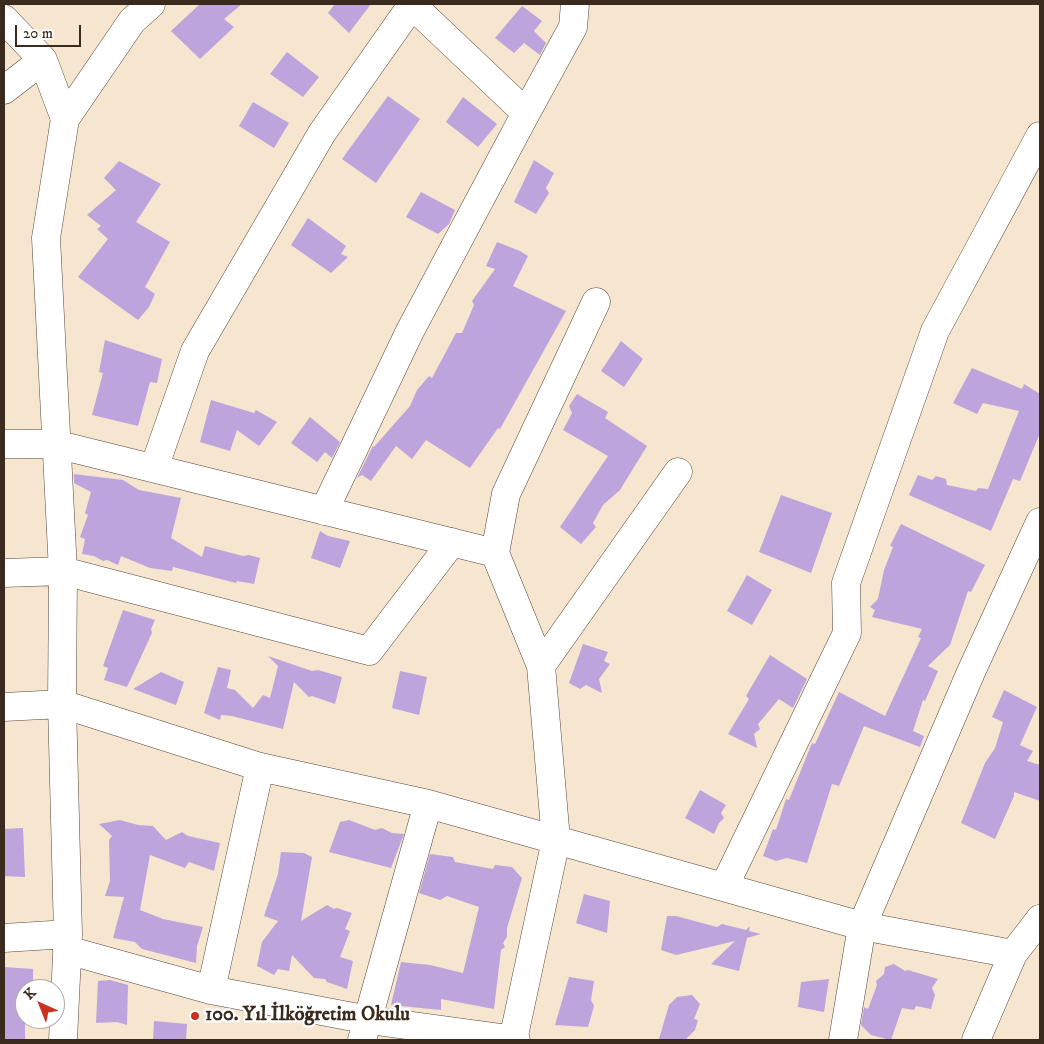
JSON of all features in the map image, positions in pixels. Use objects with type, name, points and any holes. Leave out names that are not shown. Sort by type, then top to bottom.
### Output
[{"type":"street","points":[[63,1040],[68,942],[62,704],[63,571],[55,444],[46,238],[65,119],[132,22],[151,4]]},
{"type":"street","points":[[154,468],[195,352],[322,133],[411,4],[526,113]]},
{"type":"street","points":[[324,511],[410,331],[574,27],[575,4]]},
{"type":"street","points":[[4,19],[43,60],[65,119]]},
{"type":"street","points":[[4,90],[43,60]]},
{"type":"street","points":[[724,887],[847,633],[846,583],[935,331],[1040,136]]},
{"type":"street","points":[[4,938],[68,942],[211,990],[366,1030],[514,1040],[556,840],[541,666],[495,553],[506,494],[596,302]]},
{"type":"street","points":[[4,444],[55,444],[495,553]]},
{"type":"street","points":[[541,666],[678,472]]},
{"type":"street","points":[[843,1040],[862,926],[971,672],[1040,522]]},
{"type":"street","points":[[4,573],[63,571],[369,650],[452,542]]},
{"type":"street","points":[[4,707],[62,704],[260,767],[428,804],[862,926],[1013,954]]},
{"type":"street","points":[[211,990],[260,767]]},
{"type":"street","points":[[366,1030],[428,804]]},
{"type":"street","points":[[976,1040],[1013,954],[1040,919]]},
{"type":"building","points":[[200,4],[242,4],[224,19],[234,27],[200,59],[171,31]]},
{"type":"building","points":[[335,4],[371,4],[349,33],[328,13]]},
{"type":"building","points":[[522,6],[542,21],[534,31],[546,43],[540,55],[524,43],[514,53],[495,38]]},
{"type":"building","points":[[287,52],[319,77],[303,97],[270,74]]},
{"type":"building","points":[[388,96],[420,119],[376,183],[342,159]]},
{"type":"building","points":[[463,97],[497,124],[478,147],[446,122]]},
{"type":"building","points":[[253,102],[289,123],[274,148],[239,126]]},
{"type":"building","points":[[534,160],[554,173],[546,188],[549,193],[536,214],[514,202]]},
{"type":"building","points":[[119,161],[161,184],[136,222],[170,242],[145,287],[155,294],[149,307],[138,320],[78,277],[108,239],[97,229],[101,226],[87,215],[116,190],[104,178]]},
{"type":"building","points":[[421,192],[455,210],[449,224],[438,234],[406,217]]},
{"type":"building","points":[[308,218],[346,246],[341,254],[348,257],[331,273],[291,245]]},
{"type":"building","points":[[497,242],[528,256],[513,286],[566,311],[500,429],[498,428],[470,468],[426,440],[412,459],[396,446],[371,481],[362,475],[357,478],[373,446],[410,406],[417,390],[429,376],[432,378],[456,333],[462,333],[474,305],[472,301],[495,269],[486,266]]},
{"type":"building","points":[[105,340],[162,359],[157,383],[150,382],[138,426],[92,415],[103,373],[99,372]]},
{"type":"building","points":[[621,341],[643,359],[624,387],[601,371]]},
{"type":"building","points":[[972,368],[1022,389],[1024,384],[1040,394],[1040,433],[1020,481],[1013,479],[991,531],[909,495],[918,475],[932,480],[936,476],[946,479],[947,485],[976,491],[978,488],[988,489],[1019,411],[983,403],[977,414],[953,403]]},
{"type":"building","points":[[577,394],[608,412],[605,418],[647,446],[620,490],[603,505],[593,523],[596,527],[581,544],[560,527],[608,456],[563,430],[572,413],[569,406]]},
{"type":"building","points":[[211,400],[254,413],[256,410],[277,422],[259,446],[237,430],[230,451],[200,442]]},
{"type":"building","points":[[310,417],[340,442],[332,458],[325,452],[317,462],[291,443]]},
{"type":"building","points":[[74,474],[123,480],[139,490],[181,498],[171,538],[202,557],[205,546],[243,556],[249,555],[260,558],[254,584],[237,581],[236,583],[173,567],[172,571],[150,568],[121,556],[118,565],[107,560],[103,561],[94,556],[82,554],[85,539],[80,537],[88,515],[85,513],[91,492],[74,483]]},
{"type":"building","points":[[781,495],[832,513],[811,573],[759,552]]},
{"type":"building","points":[[901,524],[985,565],[971,592],[968,591],[950,645],[928,666],[938,671],[925,701],[923,700],[913,731],[924,736],[920,747],[864,726],[839,786],[832,784],[807,863],[787,858],[776,861],[763,856],[773,829],[776,830],[786,799],[789,800],[812,743],[815,744],[839,692],[885,716],[921,638],[918,637],[922,629],[872,617],[875,610],[870,607],[878,599],[884,570],[893,547],[890,546]]},
{"type":"building","points":[[320,531],[328,536],[350,541],[340,568],[311,558]]},
{"type":"building","points":[[747,575],[772,590],[752,625],[727,611]]},
{"type":"building","points":[[123,610],[155,620],[151,629],[152,633],[127,687],[104,680],[108,668],[103,666]]},
{"type":"building","points":[[583,644],[608,652],[604,661],[610,664],[599,679],[602,693],[586,685],[580,689],[569,683]]},
{"type":"building","points":[[770,655],[807,679],[793,708],[779,699],[758,724],[760,729],[754,734],[757,748],[728,734],[749,699],[746,696]]},
{"type":"building","points":[[268,656],[312,671],[318,670],[342,677],[335,704],[312,696],[309,697],[294,682],[283,729],[232,716],[221,715],[220,720],[204,713],[218,667],[231,670],[227,688],[235,690],[253,708],[263,695],[270,698],[278,666]]},
{"type":"building","points":[[400,671],[427,677],[419,715],[392,708]]},
{"type":"building","points":[[161,672],[184,682],[176,705],[133,689]]},
{"type":"building","points":[[1004,690],[1037,707],[1020,745],[1033,751],[1027,761],[1040,765],[1040,801],[1014,792],[995,839],[961,823],[985,763],[995,748],[1003,722],[992,717]]},
{"type":"building","points":[[700,790],[726,805],[721,813],[724,818],[719,823],[714,834],[685,818]]},
{"type":"building","points":[[120,820],[138,825],[153,826],[166,840],[182,832],[188,836],[220,843],[214,871],[189,862],[185,868],[150,855],[140,910],[163,919],[203,927],[197,946],[196,963],[142,949],[135,942],[113,938],[124,897],[105,896],[110,881],[109,840],[112,836],[99,824]]},
{"type":"building","points":[[349,820],[375,830],[382,828],[392,833],[404,834],[391,868],[329,852],[340,822]]},
{"type":"building","points":[[23,828],[25,877],[4,876],[4,829]]},
{"type":"building","points":[[281,852],[304,853],[312,857],[301,921],[327,905],[334,909],[337,908],[352,913],[345,929],[350,931],[340,957],[353,961],[347,989],[327,982],[325,979],[314,978],[292,955],[289,971],[278,969],[274,975],[257,966],[262,942],[278,921],[264,916],[278,874]]},
{"type":"building","points":[[430,854],[453,857],[455,862],[493,869],[495,865],[512,867],[522,878],[507,928],[507,937],[503,943],[505,947],[501,950],[494,1009],[441,999],[441,1010],[391,1005],[401,962],[430,965],[463,973],[479,907],[447,896],[440,900],[419,893]]},
{"type":"building","points":[[584,894],[610,901],[607,933],[576,923]]},
{"type":"building","points":[[667,916],[676,916],[717,927],[722,924],[746,930],[750,926],[749,931],[761,934],[747,938],[739,971],[711,964],[735,941],[676,955],[661,950]]},
{"type":"building","points":[[894,964],[905,971],[908,970],[938,979],[932,988],[935,995],[931,1009],[916,1006],[914,1010],[902,1008],[891,1040],[871,1035],[861,1025],[864,1007],[868,1009],[877,985],[876,981],[884,974],[885,967]]},
{"type":"building","points":[[4,967],[33,969],[33,979],[15,979],[15,1029],[25,1029],[25,1040],[4,1040]]},
{"type":"building","points":[[569,977],[594,981],[591,1000],[594,1006],[588,1027],[555,1025]]},
{"type":"building","points":[[829,979],[824,1012],[798,1007],[801,982]]},
{"type":"building","points":[[110,980],[128,985],[127,1025],[117,1022],[96,1023],[98,981]]},
{"type":"building","points":[[692,995],[700,1004],[694,1019],[698,1020],[695,1030],[685,1040],[659,1039],[669,1005],[677,997]]},
{"type":"building","points":[[154,1021],[187,1024],[186,1040],[153,1040]]},
{"type":"place","name":"100. Yıl İlköğretim Okulu","points":[[195,1016]]}]
